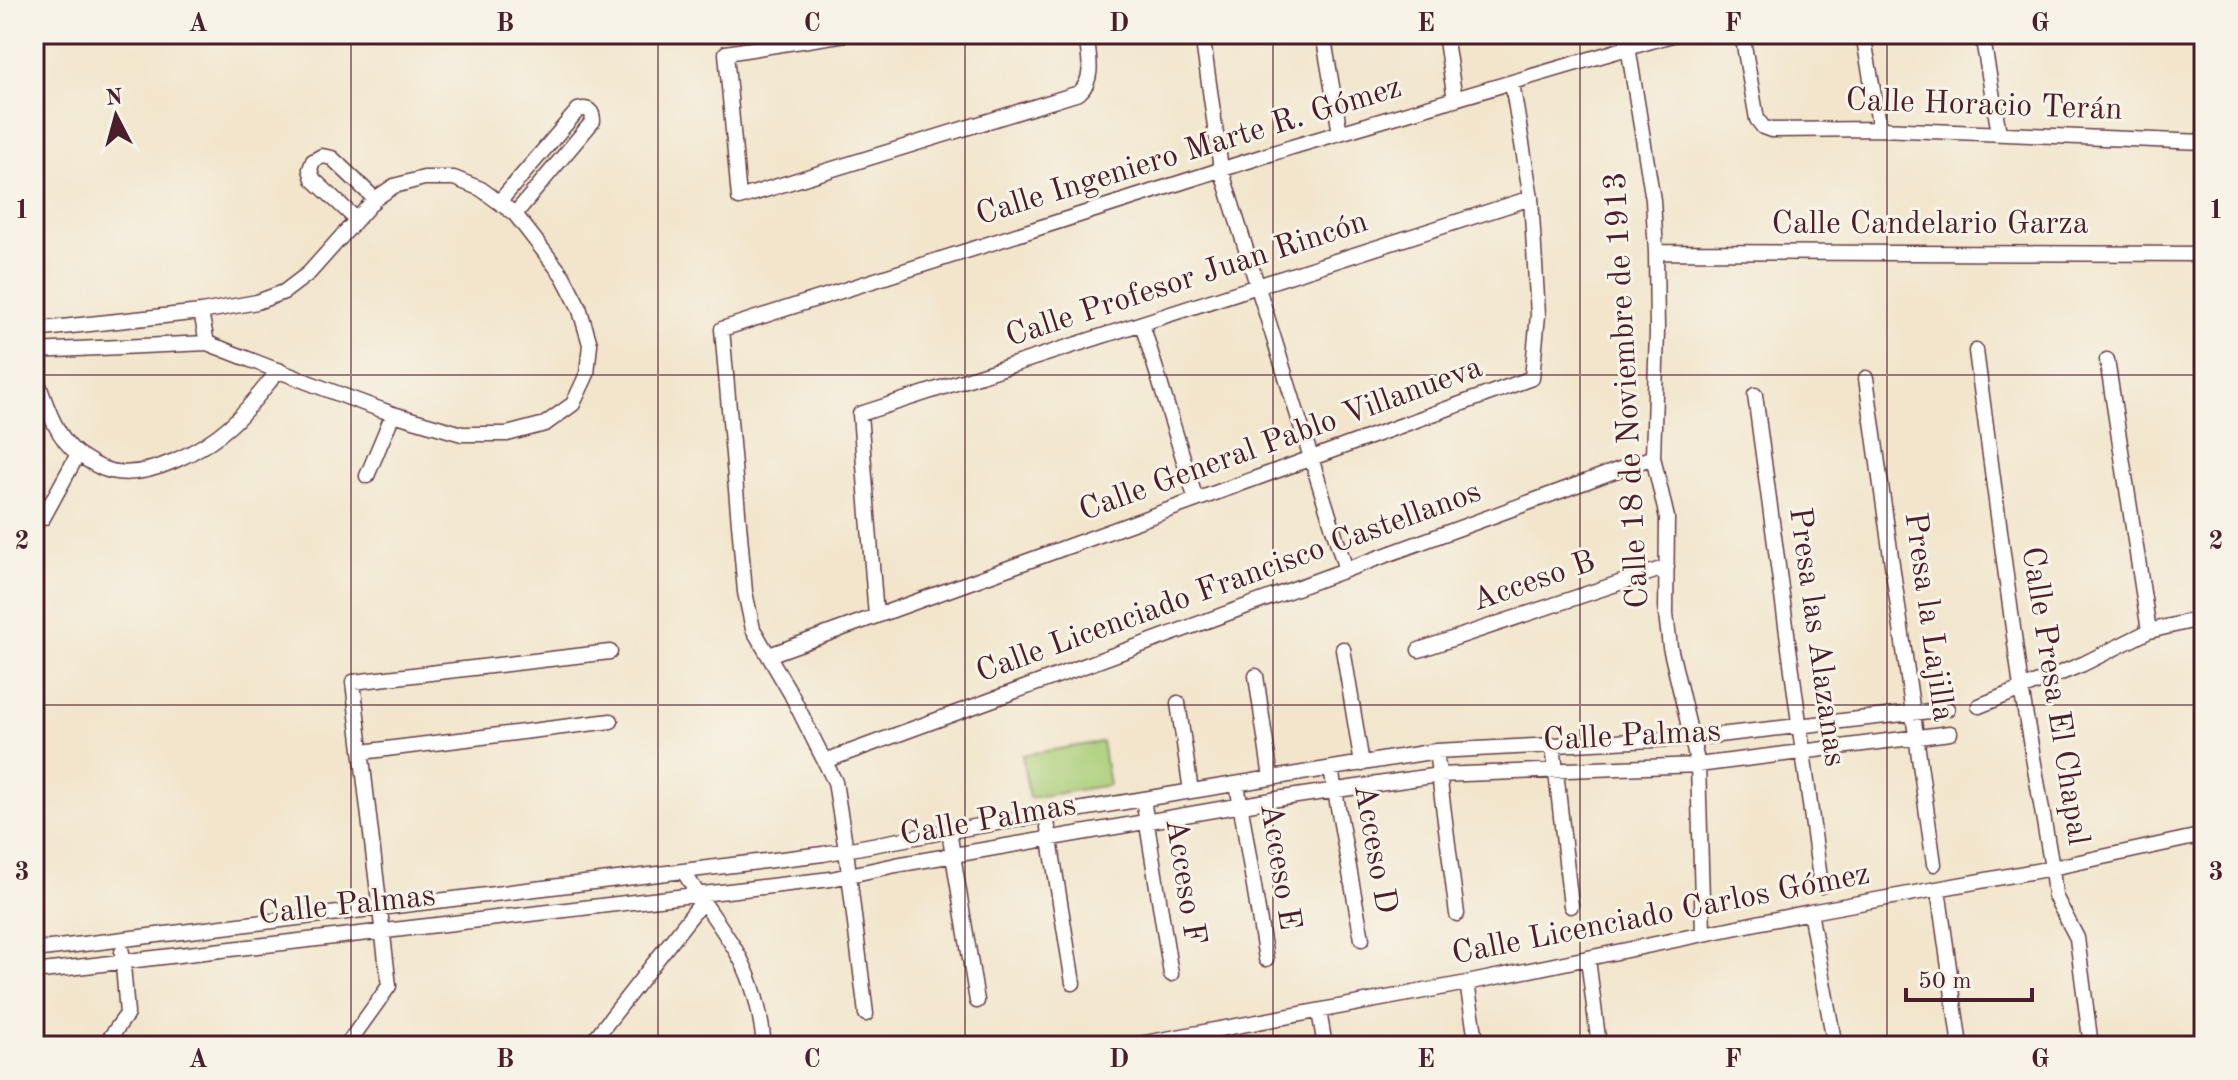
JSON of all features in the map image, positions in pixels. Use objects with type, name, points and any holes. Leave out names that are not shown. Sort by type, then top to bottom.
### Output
[{"type":"street","points":[[846,34],[726,53],[739,198],[1079,93],[1091,74],[1086,34]]},
{"type":"street","points":[[1202,34],[1221,169],[1346,570]]},
{"type":"street","points":[[1323,34],[1340,133]]},
{"type":"street","points":[[1445,34],[1455,100]]},
{"type":"street","name":"Calle Ingeniero Marte R. Gómez","points":[[769,655],[753,629],[745,592],[722,329],[1221,169],[1512,83],[1627,41],[1675,34]]},
{"type":"street","name":"Calle Horacio Terán","points":[[1742,34],[1757,119],[1763,127],[1771,130],[1880,129],[2204,142]]},
{"type":"street","points":[[1863,34],[1880,129]]},
{"type":"street","points":[[1982,34],[1999,133]]},
{"type":"street","name":"Calle 18 de Noviembre de 1913","points":[[1627,41],[1653,200],[1656,252],[1653,457],[1667,518],[1666,614],[1670,647],[1698,765],[1703,933]]},
{"type":"street","name":"Calle General Pablo Villanueva","points":[[769,655],[1532,378],[1538,315],[1531,198],[1512,83]]},
{"type":"street","points":[[500,201],[578,110],[590,110],[593,121],[515,214]]},
{"type":"street","points":[[356,219],[313,179],[310,169],[313,161],[322,156],[332,158],[375,199]]},
{"type":"street","points":[[538,157],[553,169]]},
{"type":"street","points":[[34,330],[201,312],[257,302],[284,292],[309,273],[375,199],[394,186],[424,178],[454,178],[481,189],[515,214],[563,276],[579,307],[590,344],[587,374],[573,404],[545,424],[507,434],[462,434],[393,414],[315,387],[207,343],[34,351]]},
{"type":"street","name":"Calle Profesor Juan Rincón","points":[[876,616],[860,414],[1531,198]]},
{"type":"street","name":"Calle Candelario Garza","points":[[1656,252],[2204,254]]},
{"type":"street","points":[[201,312],[207,343]]},
{"type":"street","points":[[1142,324],[1196,500]]},
{"type":"street","name":"Calle Presa El Chapal","points":[[1976,351],[2021,688],[2055,896],[2077,938],[2091,1046]]},
{"type":"street","points":[[2107,360],[2149,631]]},
{"type":"street","points":[[34,371],[56,424],[71,448],[111,472],[142,472],[199,448],[229,427],[279,370]]},
{"type":"street","name":"Presa la Lajilla","points":[[1866,378],[1934,864]]},
{"type":"street","name":"Presa las Alazanas","points":[[1755,395],[1821,886]]},
{"type":"street","points":[[367,476],[393,414]]},
{"type":"street","points":[[43,518],[78,454]]},
{"type":"street","name":"Calle Licenciado Francisco Castellanos","points":[[825,761],[1653,457]]},
{"type":"street","name":"Acceso B","points":[[1419,650],[1667,567]]},
{"type":"street","points":[[1979,706],[2083,664],[2149,631],[2204,618]]},
{"type":"street","points":[[1343,649],[1362,764]]},
{"type":"street","points":[[346,1046],[389,986],[353,682],[610,652]]},
{"type":"street","points":[[769,655],[835,782],[866,1014]]},
{"type":"street","points":[[1256,676],[1271,778]]},
{"type":"street","points":[[1178,703],[1191,791]]},
{"type":"street","name":"Calle Palmas","points":[[34,950],[846,850],[1436,751],[1692,738],[1947,709]]},
{"type":"street","points":[[362,752],[611,721]]},
{"type":"street","name":"Calle Palmas","points":[[34,972],[383,930],[700,899],[849,876],[953,855],[1335,790],[1439,775],[1698,765],[1950,733]]},
{"type":"street","points":[[1553,745],[1571,906]]},
{"type":"street","points":[[1436,751],[1457,914]]},
{"type":"street","name":"Acceso D","points":[[1331,769],[1362,939]]},
{"type":"street","name":"Acceso E","points":[[1237,784],[1266,959]]},
{"type":"street","name":"Acceso F","points":[[1143,799],[1171,974]]},
{"type":"street","points":[[1046,815],[1073,983]]},
{"type":"street","points":[[949,831],[977,1001]]},
{"type":"street","name":"Calle Licenciado Carlos Gómez","points":[[1129,1046],[1163,1043],[1588,959],[1703,933],[2052,868],[2204,835]]},
{"type":"street","points":[[684,872],[736,952],[751,984],[762,1022],[764,1046]]},
{"type":"street","points":[[1938,889],[1960,1046]]},
{"type":"street","points":[[589,1046],[700,899]]},
{"type":"street","points":[[1810,912],[1835,1046]]},
{"type":"street","points":[[104,1046],[127,1014],[121,940]]},
{"type":"street","points":[[1588,959],[1599,1046]]},
{"type":"street","points":[[1467,983],[1477,1046]]},
{"type":"street","points":[[1319,1011],[1325,1046]]},
{"type":"green space","points":[[1102,742],[1109,785],[1029,798],[1022,755]]}]
